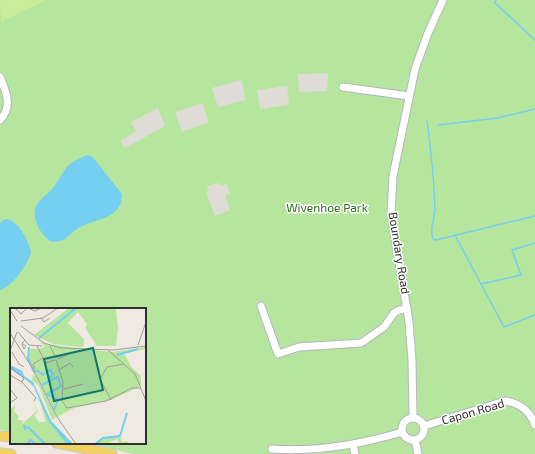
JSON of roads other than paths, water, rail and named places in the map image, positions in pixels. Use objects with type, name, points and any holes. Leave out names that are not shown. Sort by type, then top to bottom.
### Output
[{"type":"main road","points":[[0,436],[10,437]]},
{"type":"main road","points":[[61,444],[112,454]]},
{"type":"main road","points":[[0,453],[11,454]]},
{"type":"street","name":"Boundary Road","points":[[413,418],[412,360],[407,309],[392,213],[393,176],[409,96],[420,52],[443,0]]},
{"type":"street","points":[[0,77],[9,97],[3,117],[0,120]]},
{"type":"street","points":[[343,88],[409,96]]},
{"type":"street","points":[[262,306],[278,354],[299,347],[361,343],[384,328],[394,313],[399,310],[407,309]]},
{"type":"street","name":"Capon Road","points":[[424,426],[472,407],[505,401],[515,402],[526,410],[535,425]]},
{"type":"street","points":[[402,432],[405,423],[413,418],[420,420],[424,426],[424,433],[415,440]]},
{"type":"street","points":[[402,432],[408,438],[415,440]]},
{"type":"street","points":[[272,449],[291,452],[317,450],[353,445],[402,432]]},
{"type":"street","points":[[415,440],[418,454]]},
{"type":"street","points":[[353,445],[355,454]]},
{"type":"water","points":[[87,155],[91,156],[95,160],[122,194],[121,203],[112,214],[106,218],[84,225],[62,241],[50,241],[39,229],[35,218],[38,203],[53,188],[70,164]]},
{"type":"water","points":[[5,219],[14,223],[22,232],[31,253],[26,264],[15,280],[0,290],[0,223]]},
{"type":"waterway","points":[[496,0],[495,3],[535,40]]},
{"type":"waterway","points":[[438,125],[498,118],[535,109]]},
{"type":"waterway","points":[[427,121],[435,197],[435,212],[432,227],[433,239],[436,240],[535,216]]},
{"type":"waterway","points":[[455,235],[481,284]]},
{"type":"waterway","points":[[535,243],[512,250],[521,275],[481,284],[504,327],[535,315]]},
{"type":"park label","name":"Wivenhoe Park","points":[[327,208]]}]
